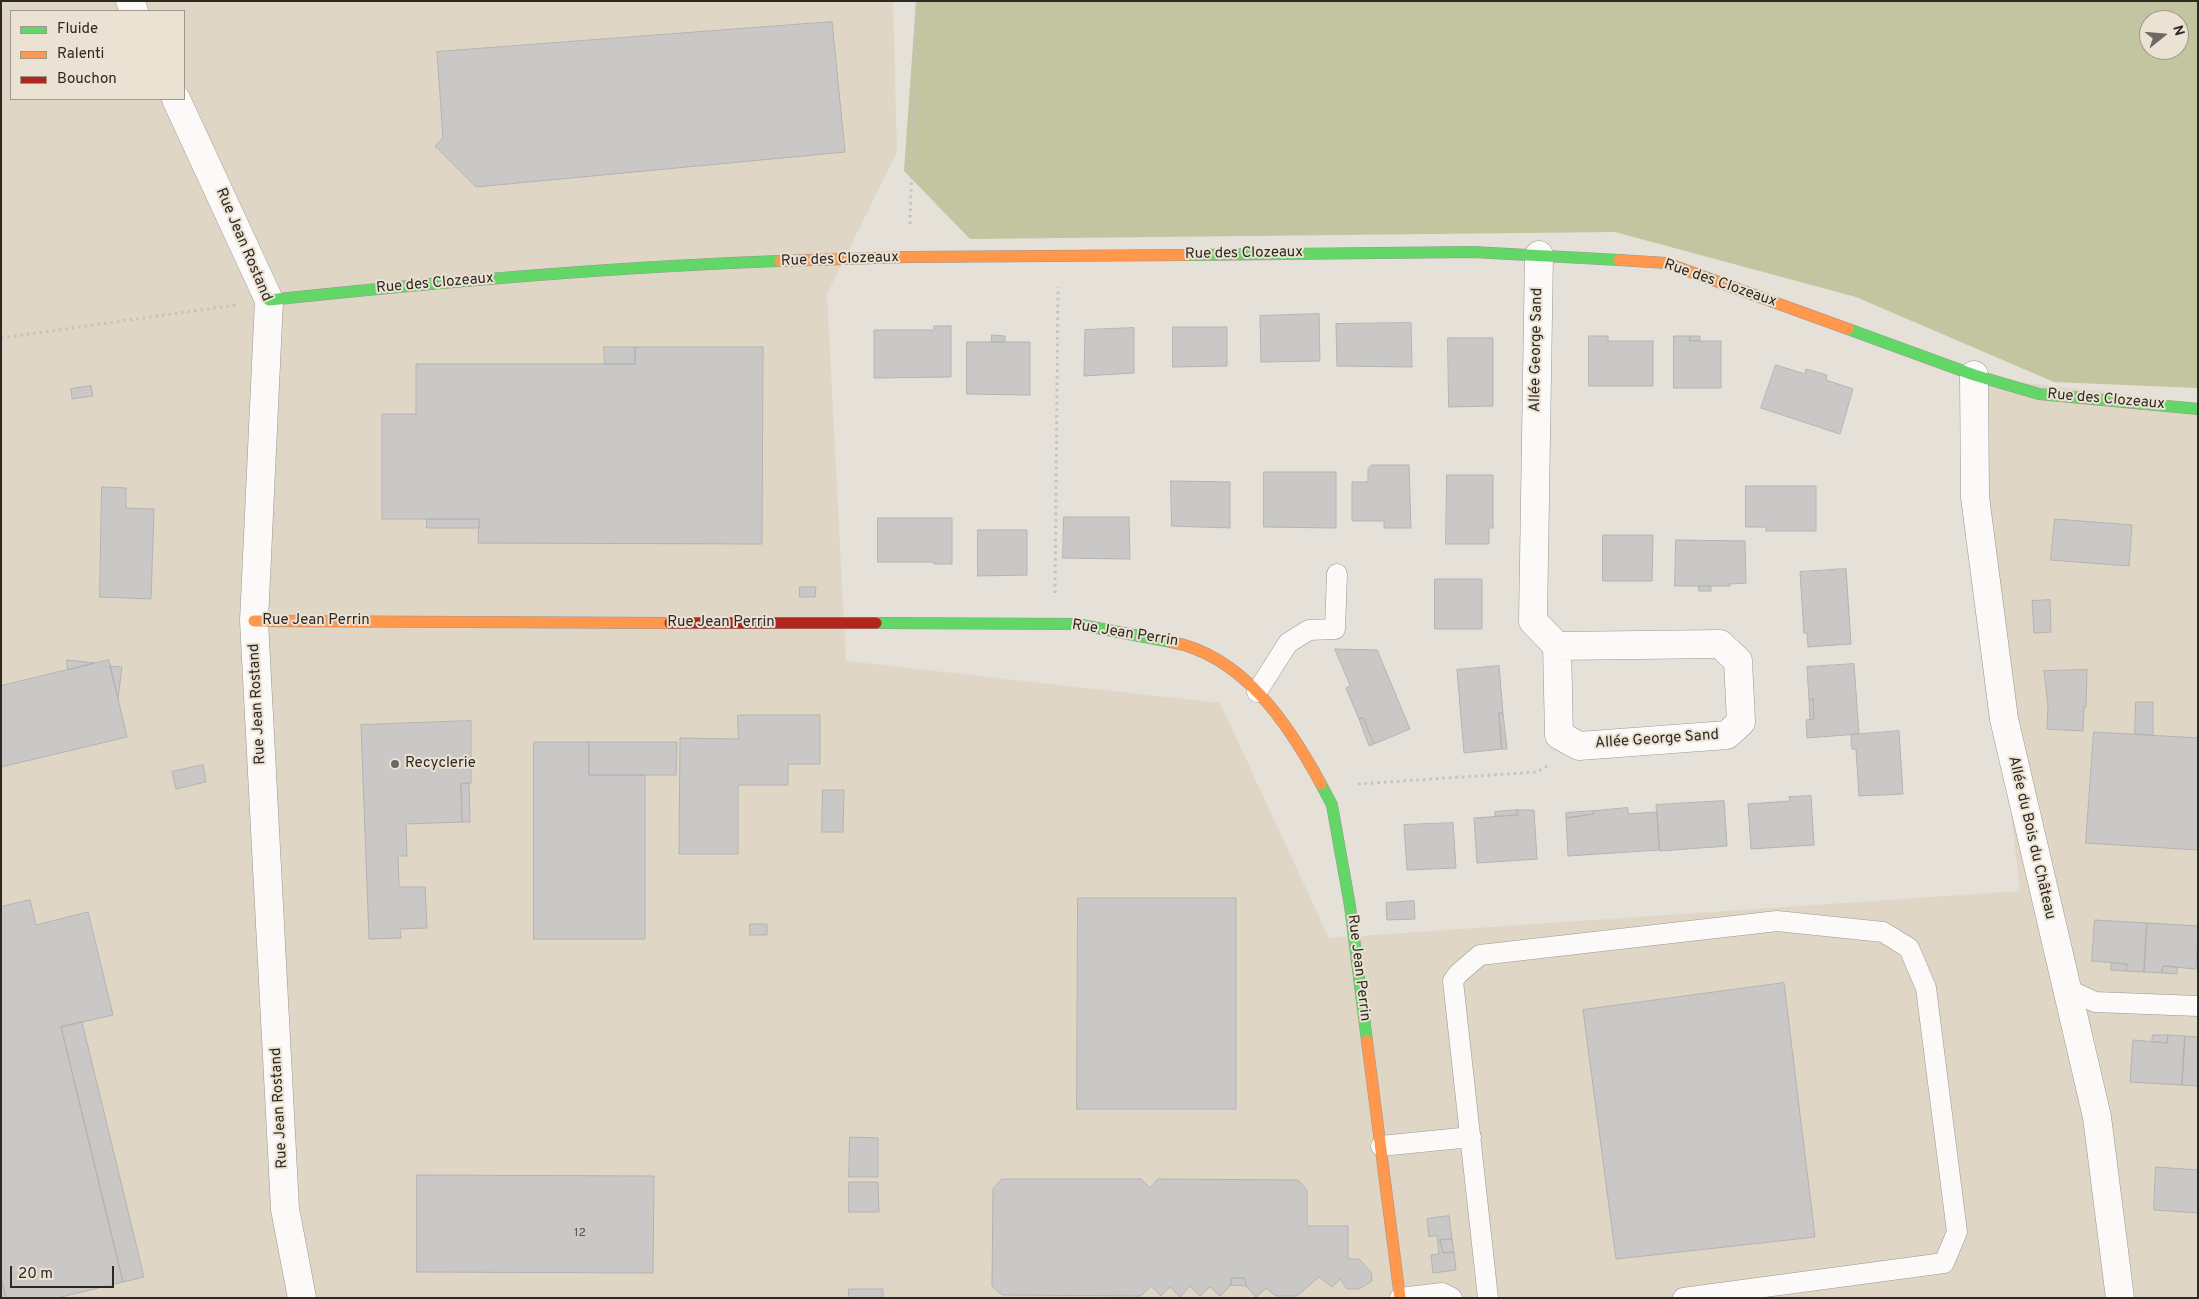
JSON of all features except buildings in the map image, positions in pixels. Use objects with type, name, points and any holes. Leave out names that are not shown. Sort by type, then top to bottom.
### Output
[{"type":"street","name":"Rue Jean Rostand","points":[[176,100],[269,300],[254,621],[285,1209],[302,1298]]},
{"type":"street","name":"Rue des Clozeaux","points":[[269,300],[420,284],[690,264],[908,257],[1473,252],[1539,254],[1666,262],[1974,375],[2039,394],[2198,408]]},
{"type":"street","name":"Allée George Sand","points":[[1539,254],[1533,620],[1557,646],[1559,735],[1579,746],[1727,735],[1742,722],[1738,661],[1720,644],[1557,646]]},
{"type":"street","name":"Allée du Bois du Château","points":[[1974,375],[1975,497],[2004,719],[2097,1116],[2120,1298]]},
{"type":"street","name":"Rue Jean Perrin","points":[[254,621],[1076,624],[1185,644],[1233,668],[1269,704],[1311,766],[1332,805],[1350,906],[1400,1298]]},
{"type":"lane","points":[[1257,692],[1288,643],[1309,630],[1335,628],[1337,574]]},
{"type":"lane","points":[[1488,1298],[1453,981],[1458,974],[1480,955],[1777,921],[1883,932],[1909,948],[1926,988],[1957,1232],[1944,1263],[1683,1298]]},
{"type":"lane","points":[[2067,989],[2095,1002],[2198,1006]]},
{"type":"lane","points":[[1381,1146],[1471,1138]]},
{"type":"lane","points":[[1400,1298],[1442,1293],[1452,1298]]},
{"type":"path","points":[[908,257],[917,1]]},
{"type":"path","points":[[1054,624],[1059,256]]},
{"type":"path","points":[[1,338],[269,300]]},
{"type":"path","points":[[1322,786],[1537,772],[1579,746]]},
{"type":"shaded area","points":[[1,1],[893,1],[897,152],[827,294],[846,661],[1220,703],[1329,938],[2020,891],[1960,375],[2198,403],[2198,1298],[1,1298]]},
{"type":"green space","points":[[916,1],[2198,1],[2198,388],[2054,382],[1856,297],[1615,232],[970,239],[904,171]]},
{"type":"traffic: fast","points":[[1189,255],[1473,252],[1619,260]]},
{"type":"traffic: fast","points":[[269,300],[524,276],[780,261]]},
{"type":"traffic: fast","points":[[1848,329],[1974,375],[2039,394],[2198,409]]},
{"type":"traffic: fast","points":[[876,623],[1076,624],[1171,642]]},
{"type":"traffic: fast","points":[[1321,784],[1332,805],[1350,906],[1367,1041]]},
{"type":"traffic: slow","points":[[780,261],[908,257],[1189,255]]},
{"type":"traffic: slow","points":[[1619,260],[1666,263],[1848,329]]},
{"type":"traffic: slow","points":[[254,621],[670,623]]},
{"type":"traffic: slow","points":[[1171,642],[1197,649],[1220,661],[1242,677],[1278,717],[1294,739],[1321,784]]},
{"type":"traffic: slow","points":[[1367,1041],[1400,1298]]},
{"type":"traffic: jam","points":[[670,623],[876,623]]},
{"type":"place","name":"Recyclerie","points":[[395,764]]}]
